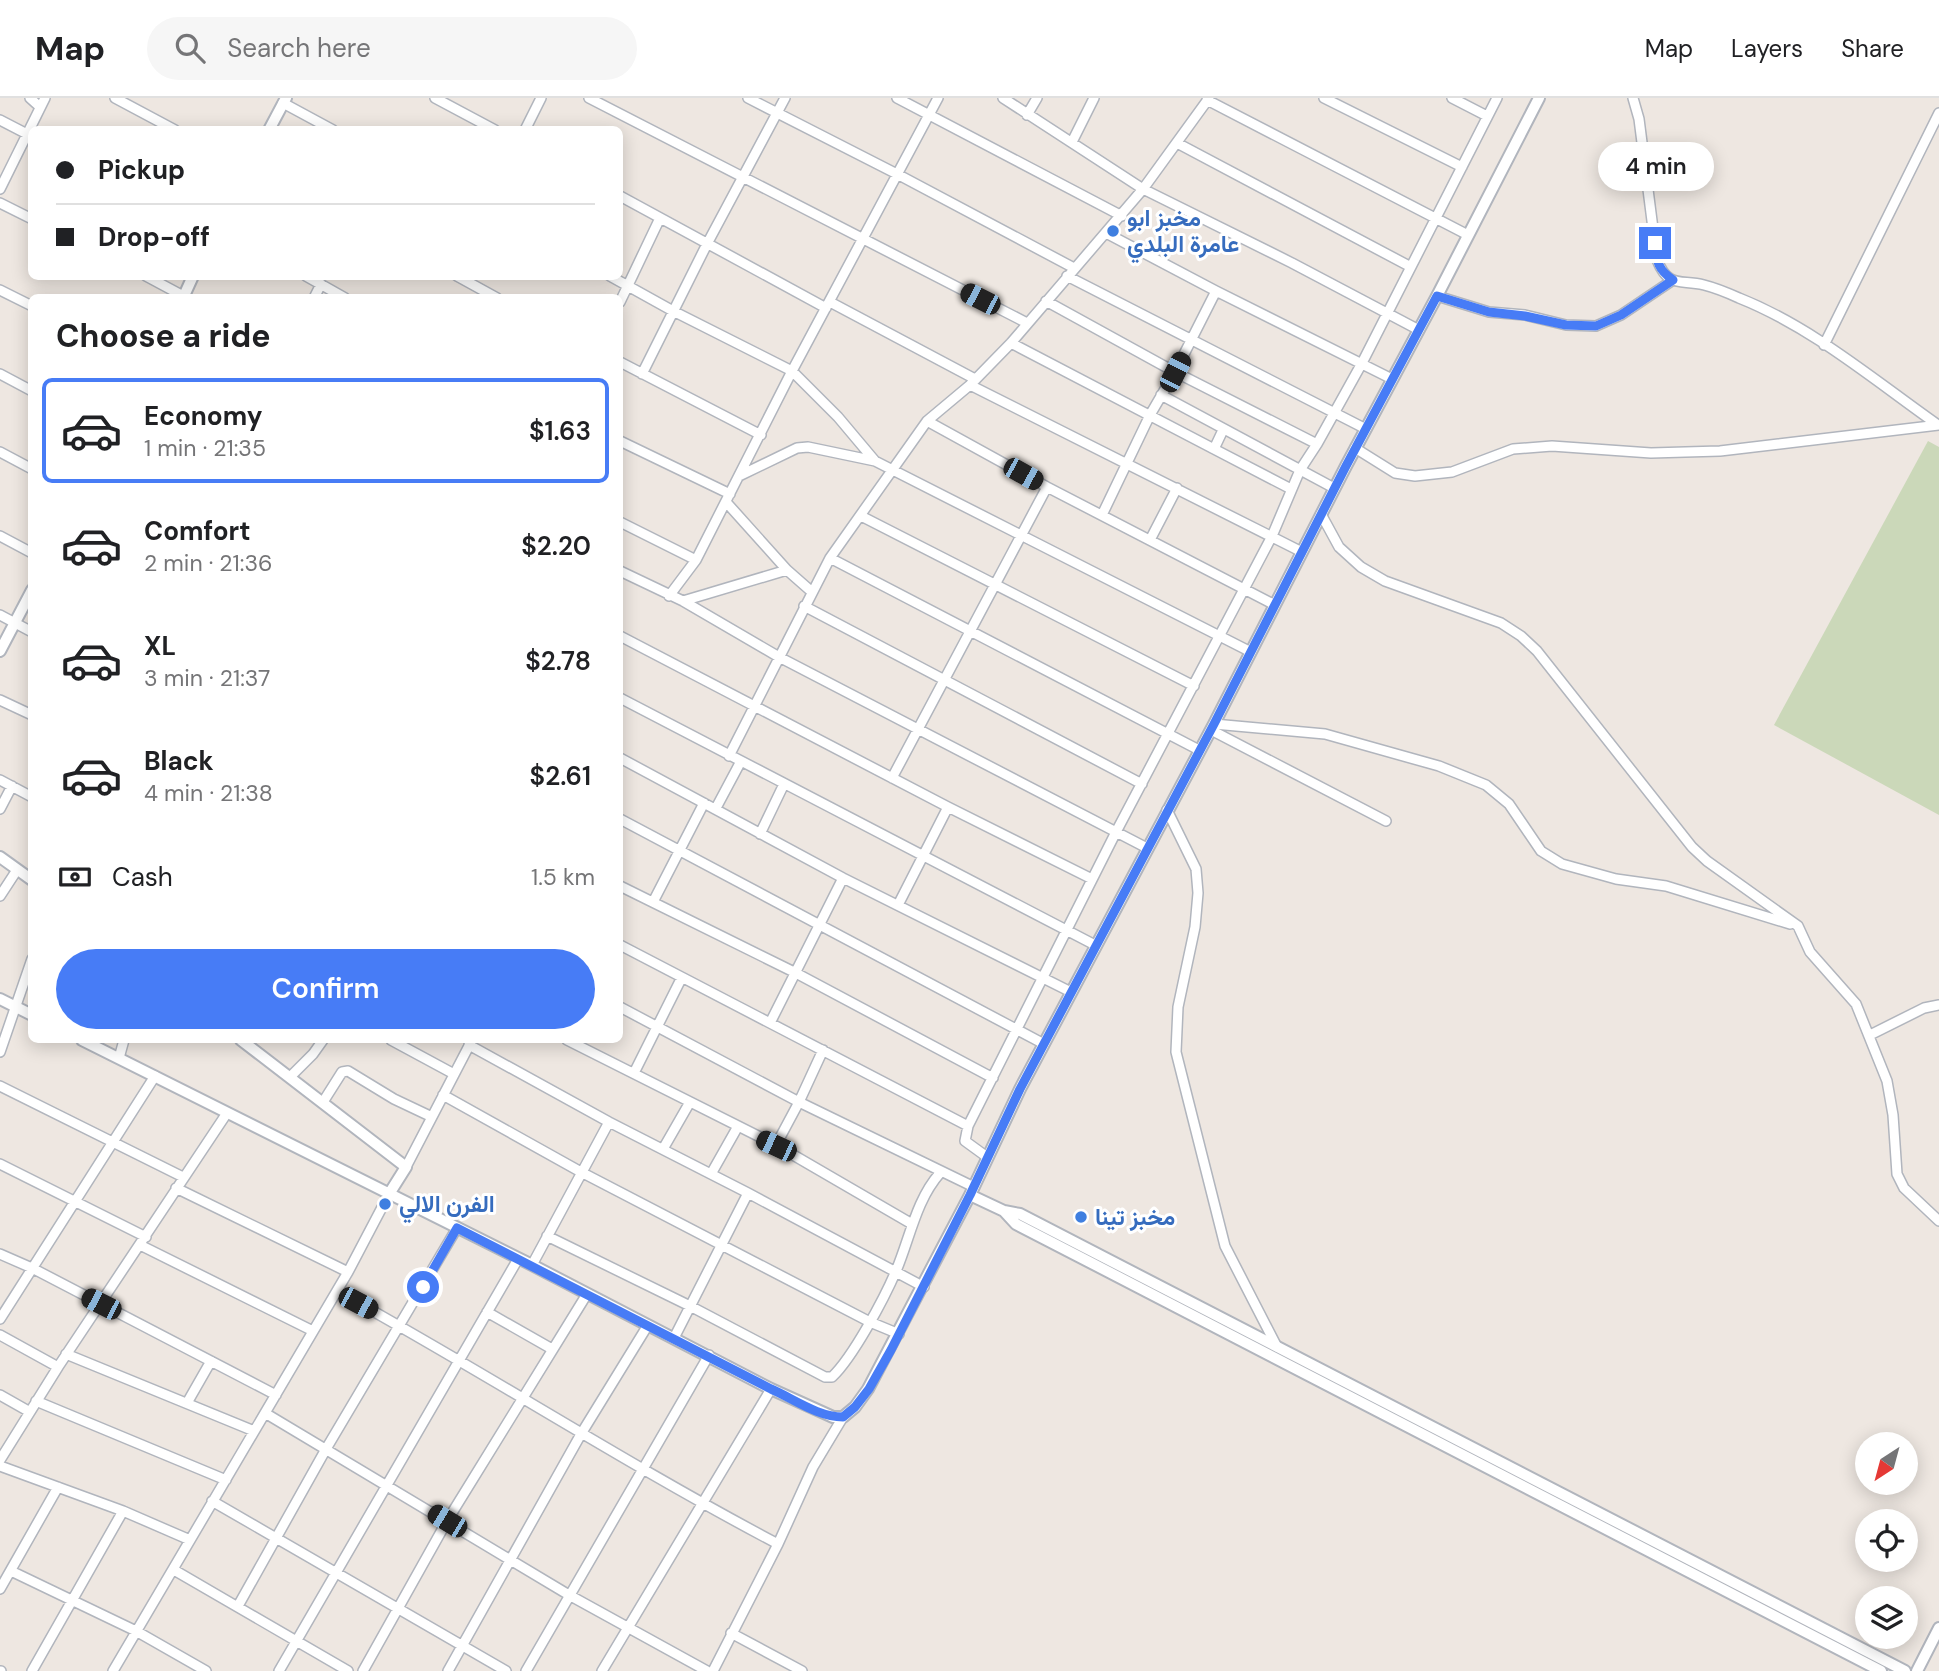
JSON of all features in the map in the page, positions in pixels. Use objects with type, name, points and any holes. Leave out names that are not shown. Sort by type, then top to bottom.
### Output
[{"type":"street","points":[[30,98],[40,107]]},
{"type":"street","points":[[33,126],[45,98]]},
{"type":"street","points":[[115,98],[168,126]]},
{"type":"street","points":[[435,98],[488,126]]},
{"type":"street","points":[[527,126],[541,98]]},
{"type":"street","points":[[589,98],[1027,323]]},
{"type":"street","points":[[748,98],[1074,268]]},
{"type":"street","points":[[642,374],[785,98]]},
{"type":"street","points":[[897,98],[1122,216]]},
{"type":"street","points":[[669,596],[696,559],[792,371],[938,98]]},
{"type":"street","points":[[1003,98],[1143,189],[1292,262],[1419,330]]},
{"type":"street","points":[[1027,115],[1037,98]]},
{"type":"street","points":[[1072,142],[1094,98]]},
{"type":"street","points":[[1324,98],[1462,167]]},
{"type":"street","points":[[1452,98],[1488,116]]},
{"type":"street","points":[[987,1157],[965,1142],[968,1126],[1066,929],[1272,536],[1300,470],[1362,363],[1497,98]]},
{"type":"street","points":[[713,1671],[778,1544],[813,1467],[843,1417],[869,1389],[924,1287],[1095,945],[1212,727],[1539,98]]},
{"type":"street","points":[[1633,98],[1639,119],[1657,260],[1662,273],[1673,280],[1686,284],[1702,284],[1740,298],[1781,317],[1938,425]]},
{"type":"street","points":[[729,756],[830,558],[927,421],[973,382],[1011,343],[1066,276],[1122,216],[1208,99],[1468,235]]},
{"type":"street","points":[[271,126],[284,100],[326,126]]},
{"type":"street","points":[[1824,345],[1939,113]]},
{"type":"street","points":[[0,120],[28,134]]},
{"type":"street","points":[[0,189],[28,137]]},
{"type":"street","points":[[1177,143],[1411,267]]},
{"type":"street","points":[[623,198],[1126,466],[1177,488],[1302,552]]},
{"type":"street","points":[[0,203],[28,217]]},
{"type":"street","points":[[623,296],[660,218]]},
{"type":"street","points":[[1106,233],[1392,379]]},
{"type":"street","points":[[1066,276],[1366,429]]},
{"type":"street","points":[[153,280],[179,294]]},
{"type":"street","points":[[314,280],[338,294]]},
{"type":"street","points":[[464,280],[490,294]]},
{"type":"street","points":[[617,280],[673,312],[792,371],[838,416],[875,461]]},
{"type":"street","points":[[1437,296],[1489,312],[1566,325],[1596,326],[1621,315],[1673,280]]},
{"type":"street","points":[[316,294],[321,284]]},
{"type":"street","points":[[0,290],[28,304]]},
{"type":"street","points":[[1102,515],[1150,415],[1193,339],[1216,291]]},
{"type":"street","points":[[1046,301],[1175,372],[1317,444]]},
{"type":"street","points":[[1011,343],[1291,489]]},
{"type":"street","points":[[623,364],[761,435]]},
{"type":"street","points":[[0,374],[28,389]]},
{"type":"street","points":[[1161,395],[1334,488]]},
{"type":"street","points":[[927,421],[1047,488],[1275,605]]},
{"type":"street","points":[[1355,448],[1395,473],[1415,476],[1452,472],[1513,449],[1552,446],[1651,453],[1720,451],[1938,425]]},
{"type":"street","points":[[1214,449],[1223,430]]},
{"type":"street","points":[[623,443],[728,498],[787,569],[812,592]]},
{"type":"street","points":[[739,477],[797,448],[808,447],[875,461],[1251,652]]},
{"type":"street","points":[[0,452],[28,467]]},
{"type":"street","points":[[892,778],[1047,488]]},
{"type":"street","points":[[1150,540],[1177,488]]},
{"type":"street","points":[[1321,514],[1339,547],[1385,582],[1501,623],[1521,636],[1546,662],[1692,847],[1707,861],[1798,926],[1810,952],[1856,1004],[1887,1081],[1893,1115],[1897,1174],[1904,1188],[1939,1221]]},
{"type":"street","points":[[861,516],[1194,686]]},
{"type":"street","points":[[623,523],[696,559]]},
{"type":"street","points":[[0,536],[28,551]]},
{"type":"street","points":[[830,558],[1199,750]]},
{"type":"street","points":[[683,601],[787,569]]},
{"type":"street","points":[[623,573],[683,601],[779,657],[1147,848]]},
{"type":"street","points":[[0,651],[28,597]]},
{"type":"street","points":[[804,606],[1142,784]]},
{"type":"street","points":[[0,615],[28,630]]},
{"type":"street","points":[[623,638],[753,707],[1092,879]]},
{"type":"street","points":[[0,700],[28,713]]},
{"type":"street","points":[[623,700],[740,763],[1095,945]]},
{"type":"street","points":[[1212,727],[1325,734],[1439,766],[1486,786],[1509,804],[1541,851],[1562,864],[1616,879],[1666,886],[1798,926]]},
{"type":"street","points":[[1212,727],[1386,821]]},
{"type":"street","points":[[623,760],[843,878],[1071,992]]},
{"type":"street","points":[[716,808],[740,763]]},
{"type":"street","points":[[0,780],[28,795]]},
{"type":"street","points":[[760,834],[784,784]]},
{"type":"street","points":[[0,809],[12,786]]},
{"type":"street","points":[[653,902],[704,803]]},
{"type":"street","points":[[898,905],[948,807]]},
{"type":"street","points":[[1167,810],[1196,869],[1198,893],[1195,926],[1178,1007],[1178,1062],[1226,1246],[1277,1347]]},
{"type":"street","points":[[623,821],[1044,1044]]},
{"type":"street","points":[[0,857],[28,877]]},
{"type":"street","points":[[0,896],[17,870]]},
{"type":"street","points":[[770,1023],[843,878]]},
{"type":"street","points":[[623,887],[794,972],[993,1078]]},
{"type":"street","points":[[623,947],[968,1126]]},
{"type":"street","points":[[0,1052],[28,969]]},
{"type":"street","points":[[634,1073],[681,979]]},
{"type":"street","points":[[0,999],[28,1013]]},
{"type":"street","points":[[1870,1035],[1924,1008],[1939,1005]]},
{"type":"street","points":[[623,1009],[799,1102],[940,1172],[1004,1211],[1016,1224],[1881,1671]]},
{"type":"street","points":[[88,1043],[709,1355],[771,1389],[833,1417],[843,1417]]},
{"type":"street","points":[[119,1058],[123,1043]]},
{"type":"street","points":[[245,1043],[406,1167]]},
{"type":"street","points":[[290,1077],[321,1043]]},
{"type":"street","points":[[397,1043],[454,1074]]},
{"type":"street","points":[[113,1671],[348,1272],[470,1043]]},
{"type":"street","points":[[473,1043],[609,1122],[924,1287]]},
{"type":"street","points":[[573,1043],[776,1146],[912,1224]]},
{"type":"street","points":[[776,1146],[823,1050]]},
{"type":"street","points":[[323,1102],[342,1072],[348,1072],[432,1117]]},
{"type":"street","points":[[0,1319],[155,1076]]},
{"type":"street","points":[[0,1086],[183,1177]]},
{"type":"street","points":[[443,1095],[581,1172],[870,1322],[899,1334]]},
{"type":"street","points":[[663,1149],[690,1101]]},
{"type":"street","points":[[0,1460],[66,1354],[227,1113]]},
{"type":"street","points":[[531,1265],[609,1122]]},
{"type":"street","points":[[711,1174],[737,1128]]},
{"type":"street","points":[[0,1164],[75,1200],[143,1241],[313,1331]]},
{"type":"street","points":[[547,1236],[690,1306],[825,1377],[832,1377],[870,1322],[895,1272],[923,1197],[940,1172]]},
{"type":"street","points":[[176,1188],[348,1272]]},
{"type":"street","points":[[674,1338],[748,1193]]},
{"type":"street","points":[[1004,1211],[1020,1214],[1905,1671]]},
{"type":"street","points":[[238,1606],[326,1449],[457,1228]]},
{"type":"street","points":[[0,1254],[276,1395]]},
{"type":"street","points":[[279,1671],[518,1259]]},
{"type":"street","points":[[337,1291],[460,1360],[702,1504],[778,1544]]},
{"type":"street","points":[[363,1671],[447,1521],[587,1294]]},
{"type":"street","points":[[487,1312],[552,1349]]},
{"type":"street","points":[[448,1671],[581,1434],[648,1325]]},
{"type":"street","points":[[0,1335],[58,1367]]},
{"type":"street","points":[[66,1354],[254,1431]]},
{"type":"street","points":[[526,1671],[709,1355]]},
{"type":"street","points":[[187,1403],[211,1361]]},
{"type":"street","points":[[602,1671],[771,1389]]},
{"type":"street","points":[[0,1395],[30,1412]]},
{"type":"street","points":[[36,1402],[226,1480]]},
{"type":"street","points":[[265,1413],[569,1595],[707,1671]]},
{"type":"street","points":[[0,1466],[123,1511],[190,1540]]},
{"type":"street","points":[[0,1589],[58,1487]]},
{"type":"street","points":[[212,1501],[506,1671]]},
{"type":"street","points":[[32,1671],[123,1511]]},
{"type":"street","points":[[174,1570],[348,1671]]},
{"type":"street","points":[[11,1571],[136,1631],[201,1670]]},
{"type":"street","points":[[1917,1671],[1939,1628]]},
{"type":"street","points":[[731,1633],[802,1671]]},
{"type":"green space","points":[[1928,441],[1939,447],[1939,815],[1774,725]]},
{"type":"place","name":"مخبز ابو عامرة البلدي","points":[[1113,231]]},
{"type":"place","name":"الفرن الالي","points":[[385,1204]]},
{"type":"place","name":"مخبز تينا","points":[[1081,1217]]},
{"type":"route","points":[[423,1287],[457,1228],[823,1413],[843,1417],[855,1407],[869,1389],[891,1350],[970,1195],[1020,1089],[1437,296],[1489,312],[1566,325],[1596,326],[1621,315],[1673,280],[1662,273],[1655,243]]}]
